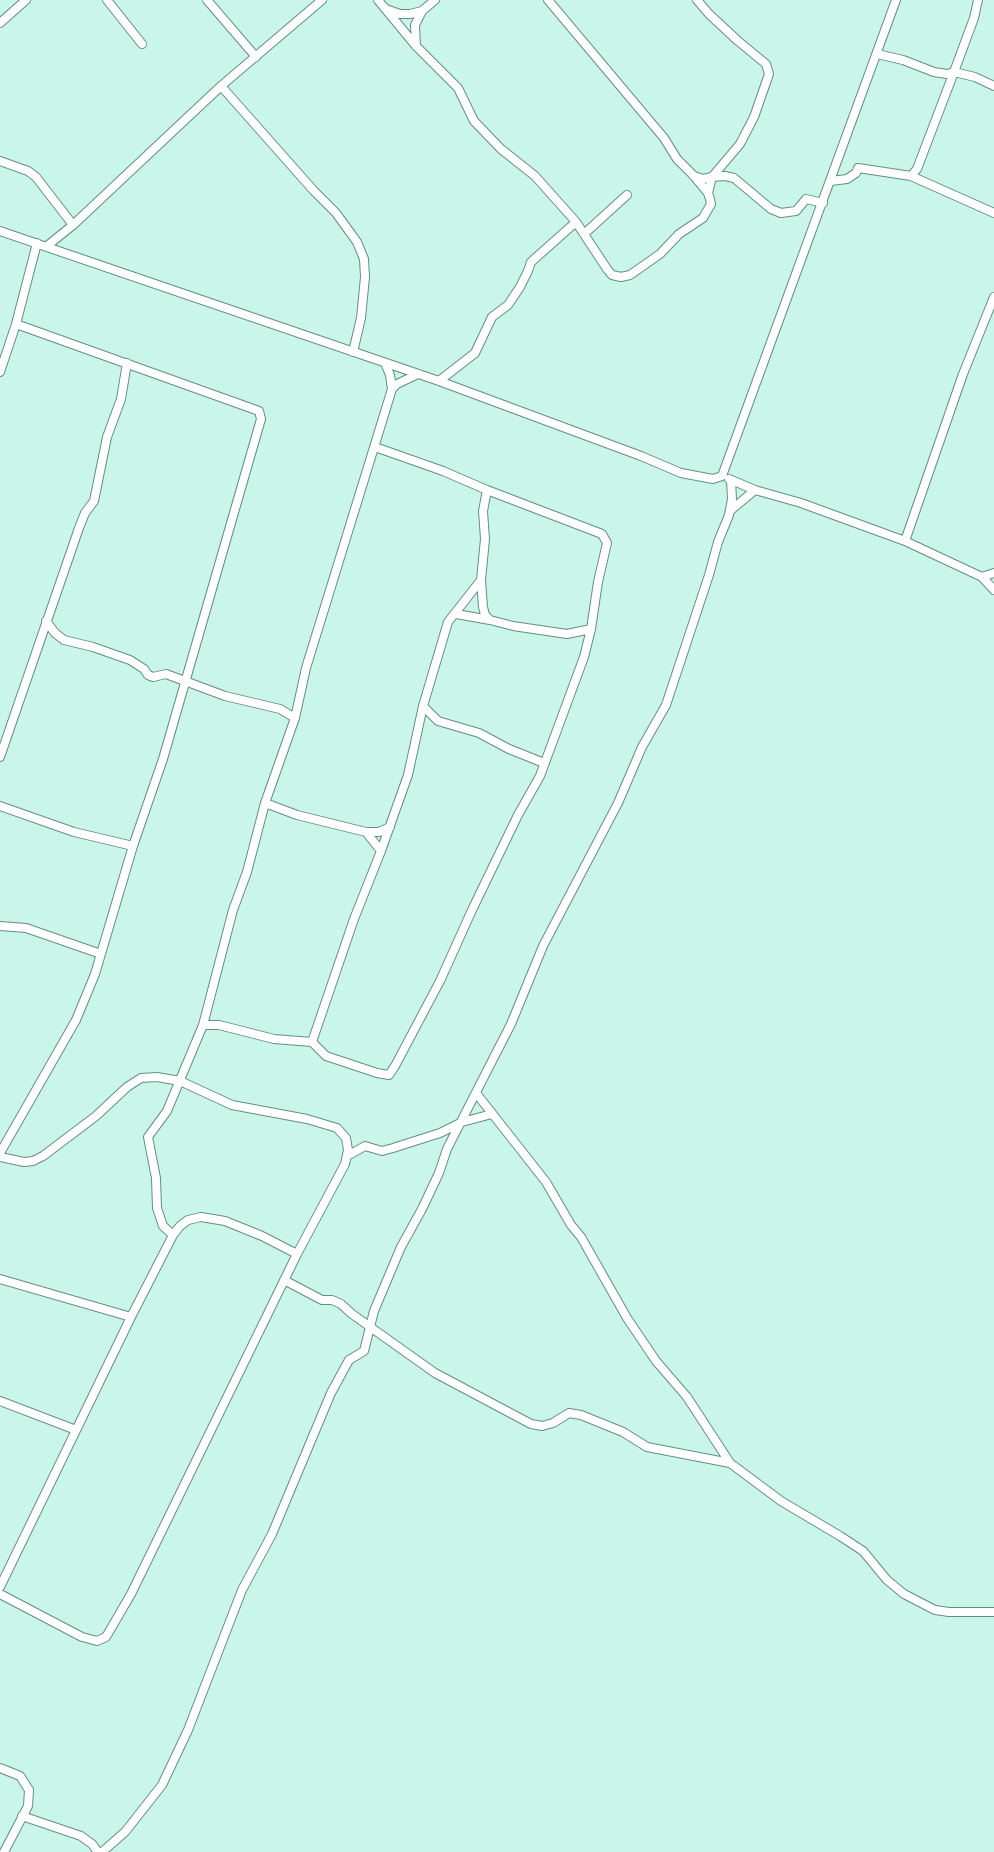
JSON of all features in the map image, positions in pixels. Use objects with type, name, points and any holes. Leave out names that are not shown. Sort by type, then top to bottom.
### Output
[{"type":"street","points":[[0,23],[26,0]]},
{"type":"street","points":[[107,0],[142,44]]},
{"type":"street","points":[[207,0],[256,57]]},
{"type":"street","points":[[46,246],[73,225],[221,86],[322,0]]},
{"type":"street","points":[[378,0],[416,46],[458,88],[474,121],[501,149],[535,176],[576,222],[612,275],[621,277],[630,275],[660,254],[679,234],[703,218],[711,204],[708,193],[677,159],[663,138],[548,0]]},
{"type":"street","points":[[416,46],[415,25],[422,11],[435,0]]},
{"type":"street","points":[[697,0],[738,41],[759,57],[768,68],[769,74],[748,131],[712,177],[708,193]]},
{"type":"street","points":[[722,476],[896,0]]},
{"type":"street","points":[[911,176],[917,169],[954,72],[974,18],[978,0]]},
{"type":"street","points":[[385,9],[400,14],[422,11]]},
{"type":"street","points":[[877,54],[903,60],[934,72],[947,74],[954,72],[994,87]]},
{"type":"street","points":[[221,86],[336,213],[357,242],[364,259],[365,277],[353,352]]},
{"type":"street","points":[[0,161],[28,171],[36,177],[73,225]]},
{"type":"street","points":[[831,181],[847,179],[856,173],[858,168],[911,176],[994,213]]},
{"type":"street","points":[[694,176],[703,179],[725,176],[734,178],[771,209],[781,213],[796,211],[806,199],[823,203]]},
{"type":"street","points":[[585,234],[627,195]]},
{"type":"street","points":[[439,381],[475,353],[492,317],[508,305],[520,288],[531,262],[576,222]]},
{"type":"street","points":[[0,231],[439,381],[681,473],[713,479],[722,476],[755,490],[801,503],[905,541],[982,577],[994,590]]},
{"type":"street","points":[[0,372],[16,324],[37,243]]},
{"type":"street","points":[[905,541],[963,374],[994,297]]},
{"type":"street","points":[[16,324],[259,411],[261,419],[184,679],[163,759],[133,846],[101,954],[76,1020],[0,1155],[24,1162],[43,1156],[141,1078],[158,1077],[180,1081],[232,1105],[308,1119],[336,1128],[346,1138],[382,1151],[440,1133],[462,1122],[492,1114]]},
{"type":"street","points":[[0,757],[79,528],[96,495],[105,446],[121,399],[127,363]]},
{"type":"street","points":[[173,1235],[163,1226],[157,1208],[156,1178],[148,1137],[166,1111],[203,1025],[224,942],[247,873],[265,803],[295,718],[306,668],[392,389],[385,363]]},
{"type":"street","points":[[392,389],[397,384],[418,374]]},
{"type":"street","points":[[203,1025],[219,1025],[274,1039],[312,1042],[326,1056],[389,1075],[440,981],[492,867],[540,776],[586,651],[607,543],[602,534],[443,471],[375,447]]},
{"type":"street","points":[[22,1816],[81,1836],[100,1852],[125,1832],[162,1785],[188,1730],[242,1590],[272,1534],[331,1393],[349,1360],[364,1351],[369,1327],[401,1247],[439,1173],[447,1149],[511,1024],[543,946],[618,803],[642,747],[666,705],[730,511],[731,480]]},
{"type":"street","points":[[487,490],[483,511],[485,539],[481,580],[483,607],[485,615],[490,620]]},
{"type":"street","points":[[730,511],[755,490]]},
{"type":"street","points":[[982,577],[994,573]]},
{"type":"street","points":[[312,1042],[354,919],[408,775],[423,706],[448,622],[481,580]]},
{"type":"street","points":[[456,614],[513,626],[572,634],[591,628]]},
{"type":"street","points":[[46,621],[64,640],[87,645],[130,660],[153,677],[166,674],[184,679],[225,696],[280,709],[295,718]]},
{"type":"street","points":[[572,634],[586,651]]},
{"type":"street","points":[[423,706],[438,721],[479,734],[544,763]]},
{"type":"street","points":[[265,803],[297,815],[366,832],[378,832],[390,827]]},
{"type":"street","points":[[0,806],[74,832],[133,846]]},
{"type":"street","points":[[366,832],[381,851]]},
{"type":"street","points":[[0,926],[27,928],[101,954]]},
{"type":"street","points":[[476,1093],[546,1182],[571,1225],[581,1237],[627,1318],[656,1361],[687,1397],[730,1463],[781,1501],[862,1551],[887,1580],[904,1594],[935,1610],[994,1612]]},
{"type":"street","points":[[346,1138],[349,1155]]},
{"type":"street","points":[[0,1594],[82,1637],[97,1641],[106,1637],[131,1594],[284,1280],[349,1155],[365,1146]]},
{"type":"street","points":[[0,1587],[173,1235],[189,1220],[201,1216],[225,1221],[297,1254]]},
{"type":"street","points":[[0,1279],[131,1317]]},
{"type":"street","points":[[284,1280],[322,1300],[332,1300],[341,1304],[369,1327],[435,1373],[531,1424],[542,1426],[553,1423],[569,1413],[581,1415],[623,1432],[647,1446],[730,1463]]},
{"type":"street","points":[[0,1401],[76,1430]]},
{"type":"street","points":[[0,1768],[20,1776],[29,1790],[28,1806],[4,1852]]}]
